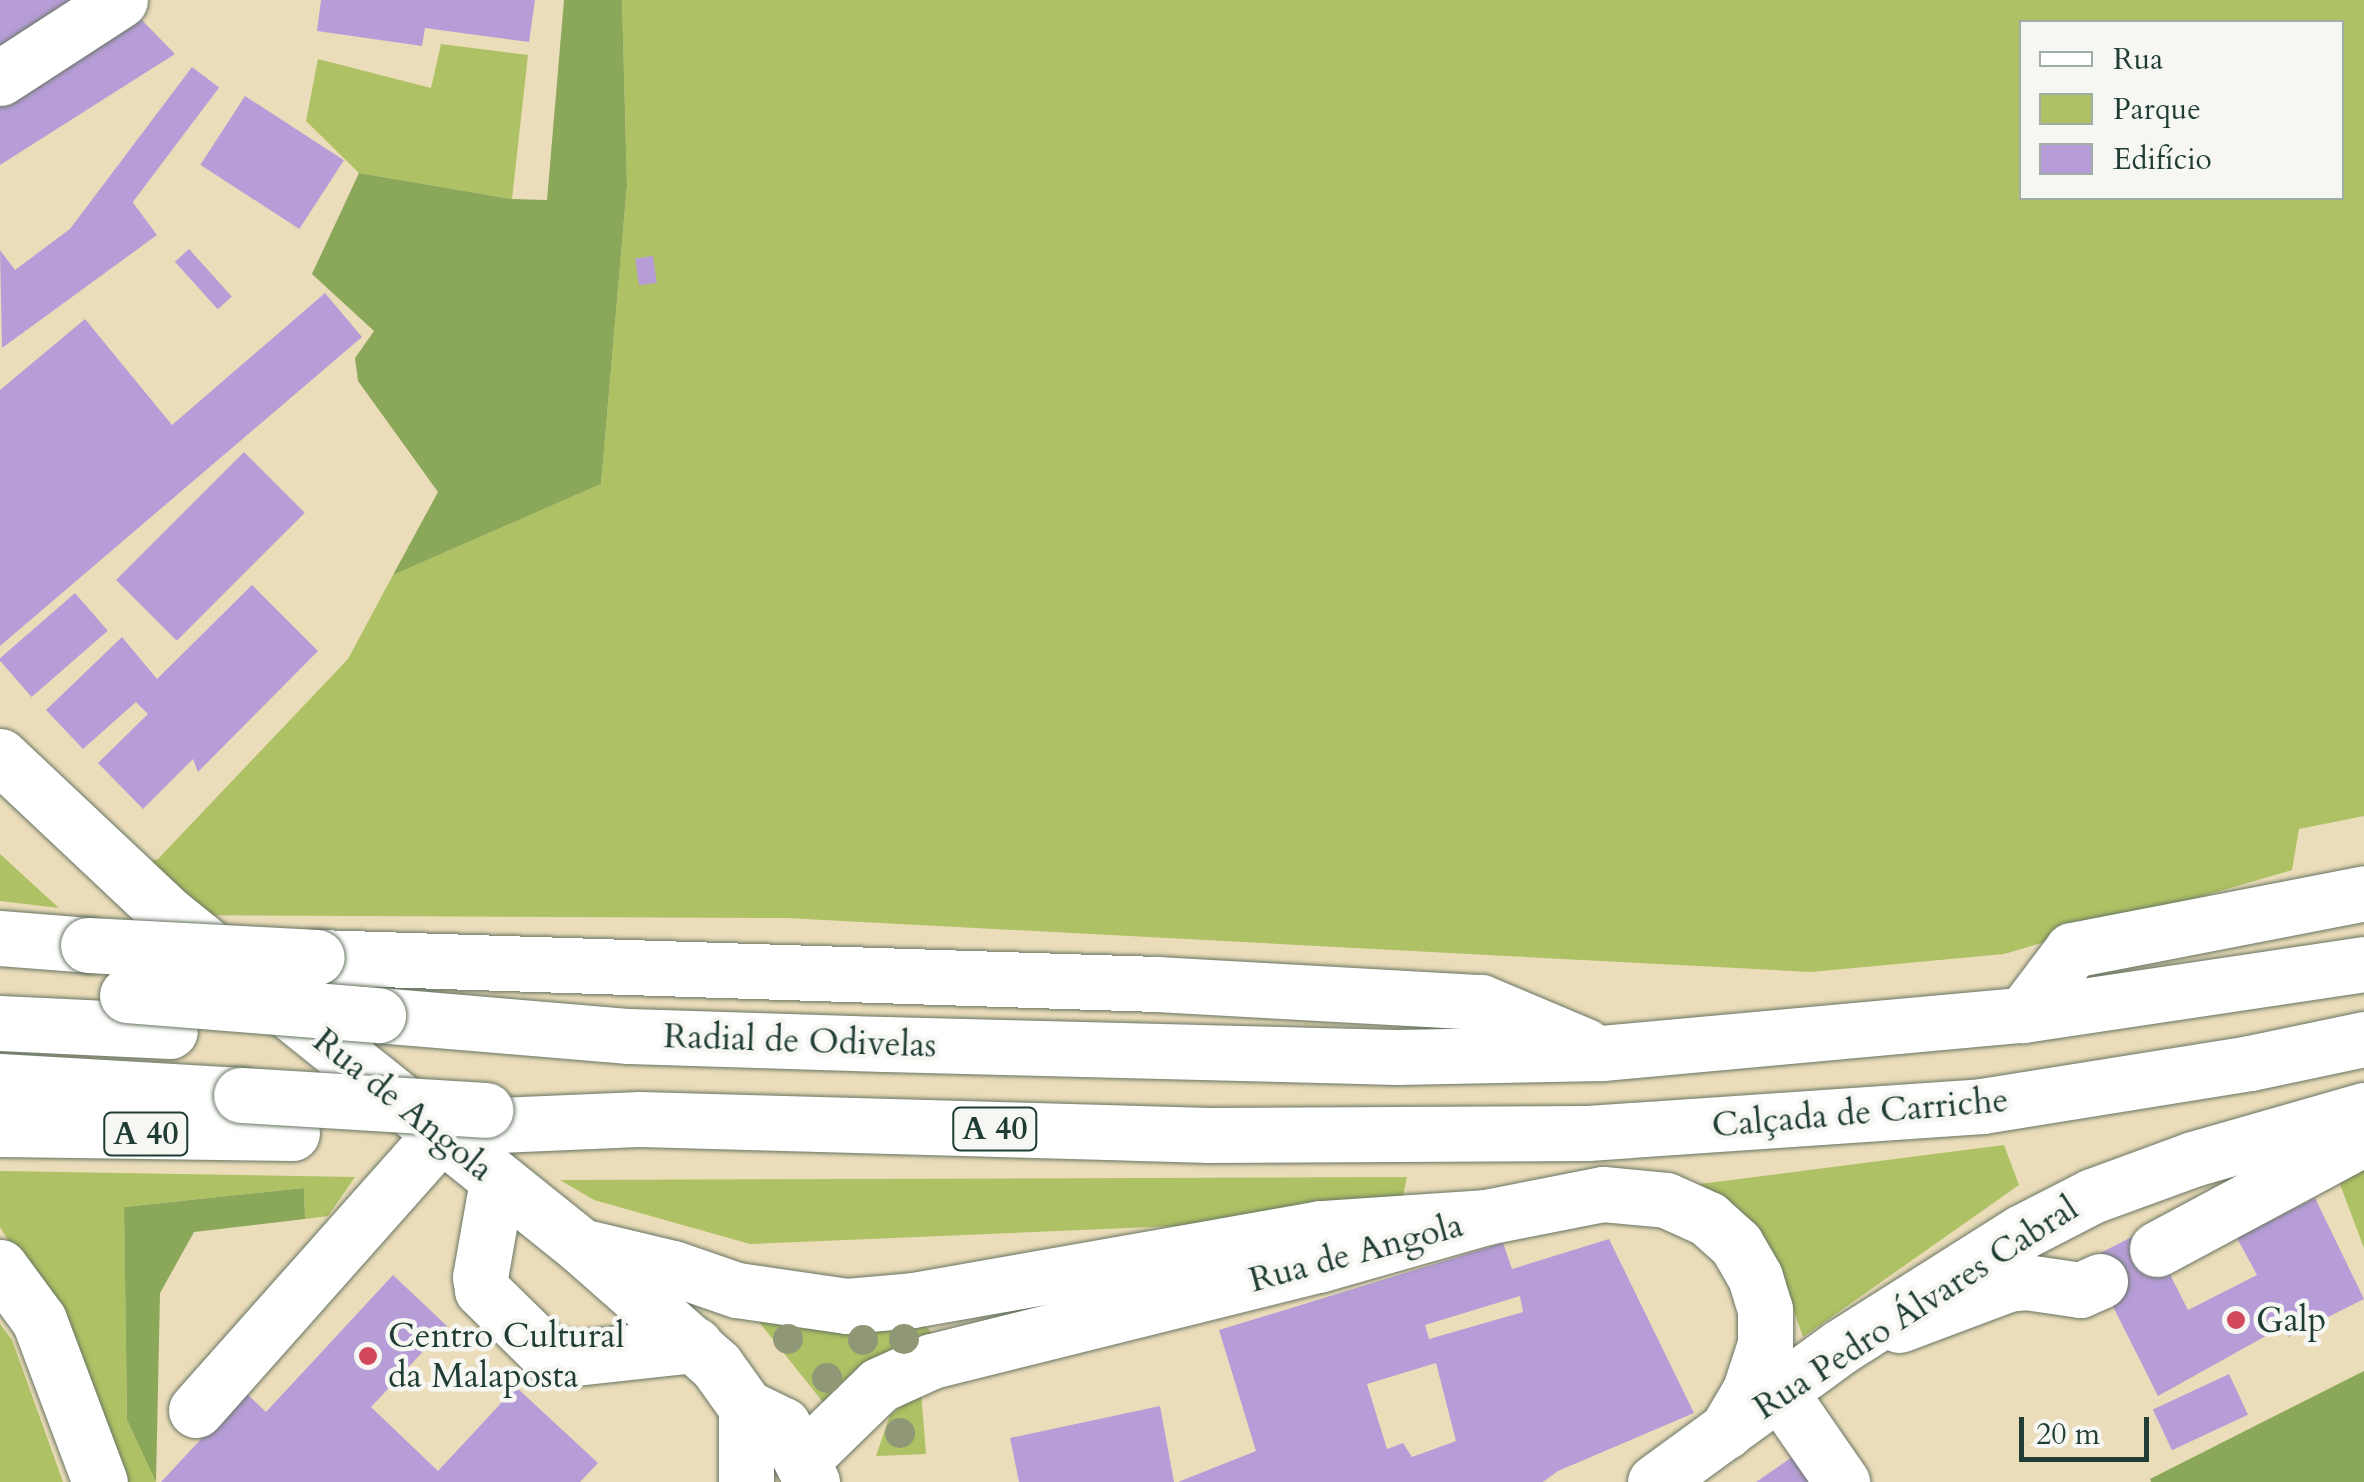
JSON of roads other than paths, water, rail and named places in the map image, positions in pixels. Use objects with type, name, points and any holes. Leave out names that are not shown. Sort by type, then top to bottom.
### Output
[{"type":"main road","points":[[0,78],[112,5]]},
{"type":"main road","name":"Rua de Angola","points":[[0,756],[169,915],[475,1123],[497,1181],[582,1247],[694,1345],[716,1366],[746,1407]]},
{"type":"main road","points":[[2022,1016],[2072,950],[2364,893]]},
{"type":"main road","points":[[0,938],[318,957],[1157,984],[1481,1002],[1602,1054],[2022,1016],[2364,964]]},
{"type":"main road","points":[[0,985],[386,1024]]},
{"type":"main road","points":[[0,1023],[170,1031],[386,1024]]},
{"type":"main road","name":"Radial de Odivelas","points":[[386,1024],[629,1036],[1397,1057],[1602,1054]]},
{"type":"main road","name":"Calçada de Carriche","points":[[475,1123],[640,1119],[1350,1136],[1588,1133],[1895,1115],[2141,1081],[2364,1039]]},
{"type":"main road","points":[[0,1080],[241,1095],[475,1123]]},
{"type":"main road","name":"Rua Pedro Álvares Cabral","points":[[1655,1482],[1840,1347],[2022,1232],[2092,1196],[2193,1159],[2364,1110]]},
{"type":"main road","points":[[196,1410],[475,1123]]},
{"type":"main road","name":"A 40","points":[[0,1130],[292,1133],[475,1123]]},
{"type":"main road","points":[[2157,1249],[2364,1138]]},
{"type":"main road","points":[[497,1181],[480,1276],[482,1290],[546,1353],[574,1358],[694,1345]]},
{"type":"main road","name":"Rua de Angola","points":[[798,1475],[878,1385],[903,1371],[1318,1265],[1486,1217],[1603,1194],[1666,1200],[1708,1219],[1736,1244],[1755,1277],[1765,1309],[1765,1344],[1750,1390],[1726,1431]]},
{"type":"main road","points":[[582,1247],[673,1268],[737,1290],[847,1306],[913,1300],[1322,1228],[1486,1217]]},
{"type":"main road","points":[[0,1268],[40,1320],[100,1482]]},
{"type":"main road","points":[[1840,1347],[2008,1284],[2026,1282],[2068,1291],[2100,1281]]},
{"type":"main road","points":[[1780,1392],[1842,1482]]},
{"type":"main road","points":[[746,1482],[746,1407],[783,1425],[798,1475]]},
{"type":"place","name":"Galp","points":[[2236,1320]]},
{"type":"place","name":"Centro Cultural da Malaposta","points":[[368,1356]]}]
